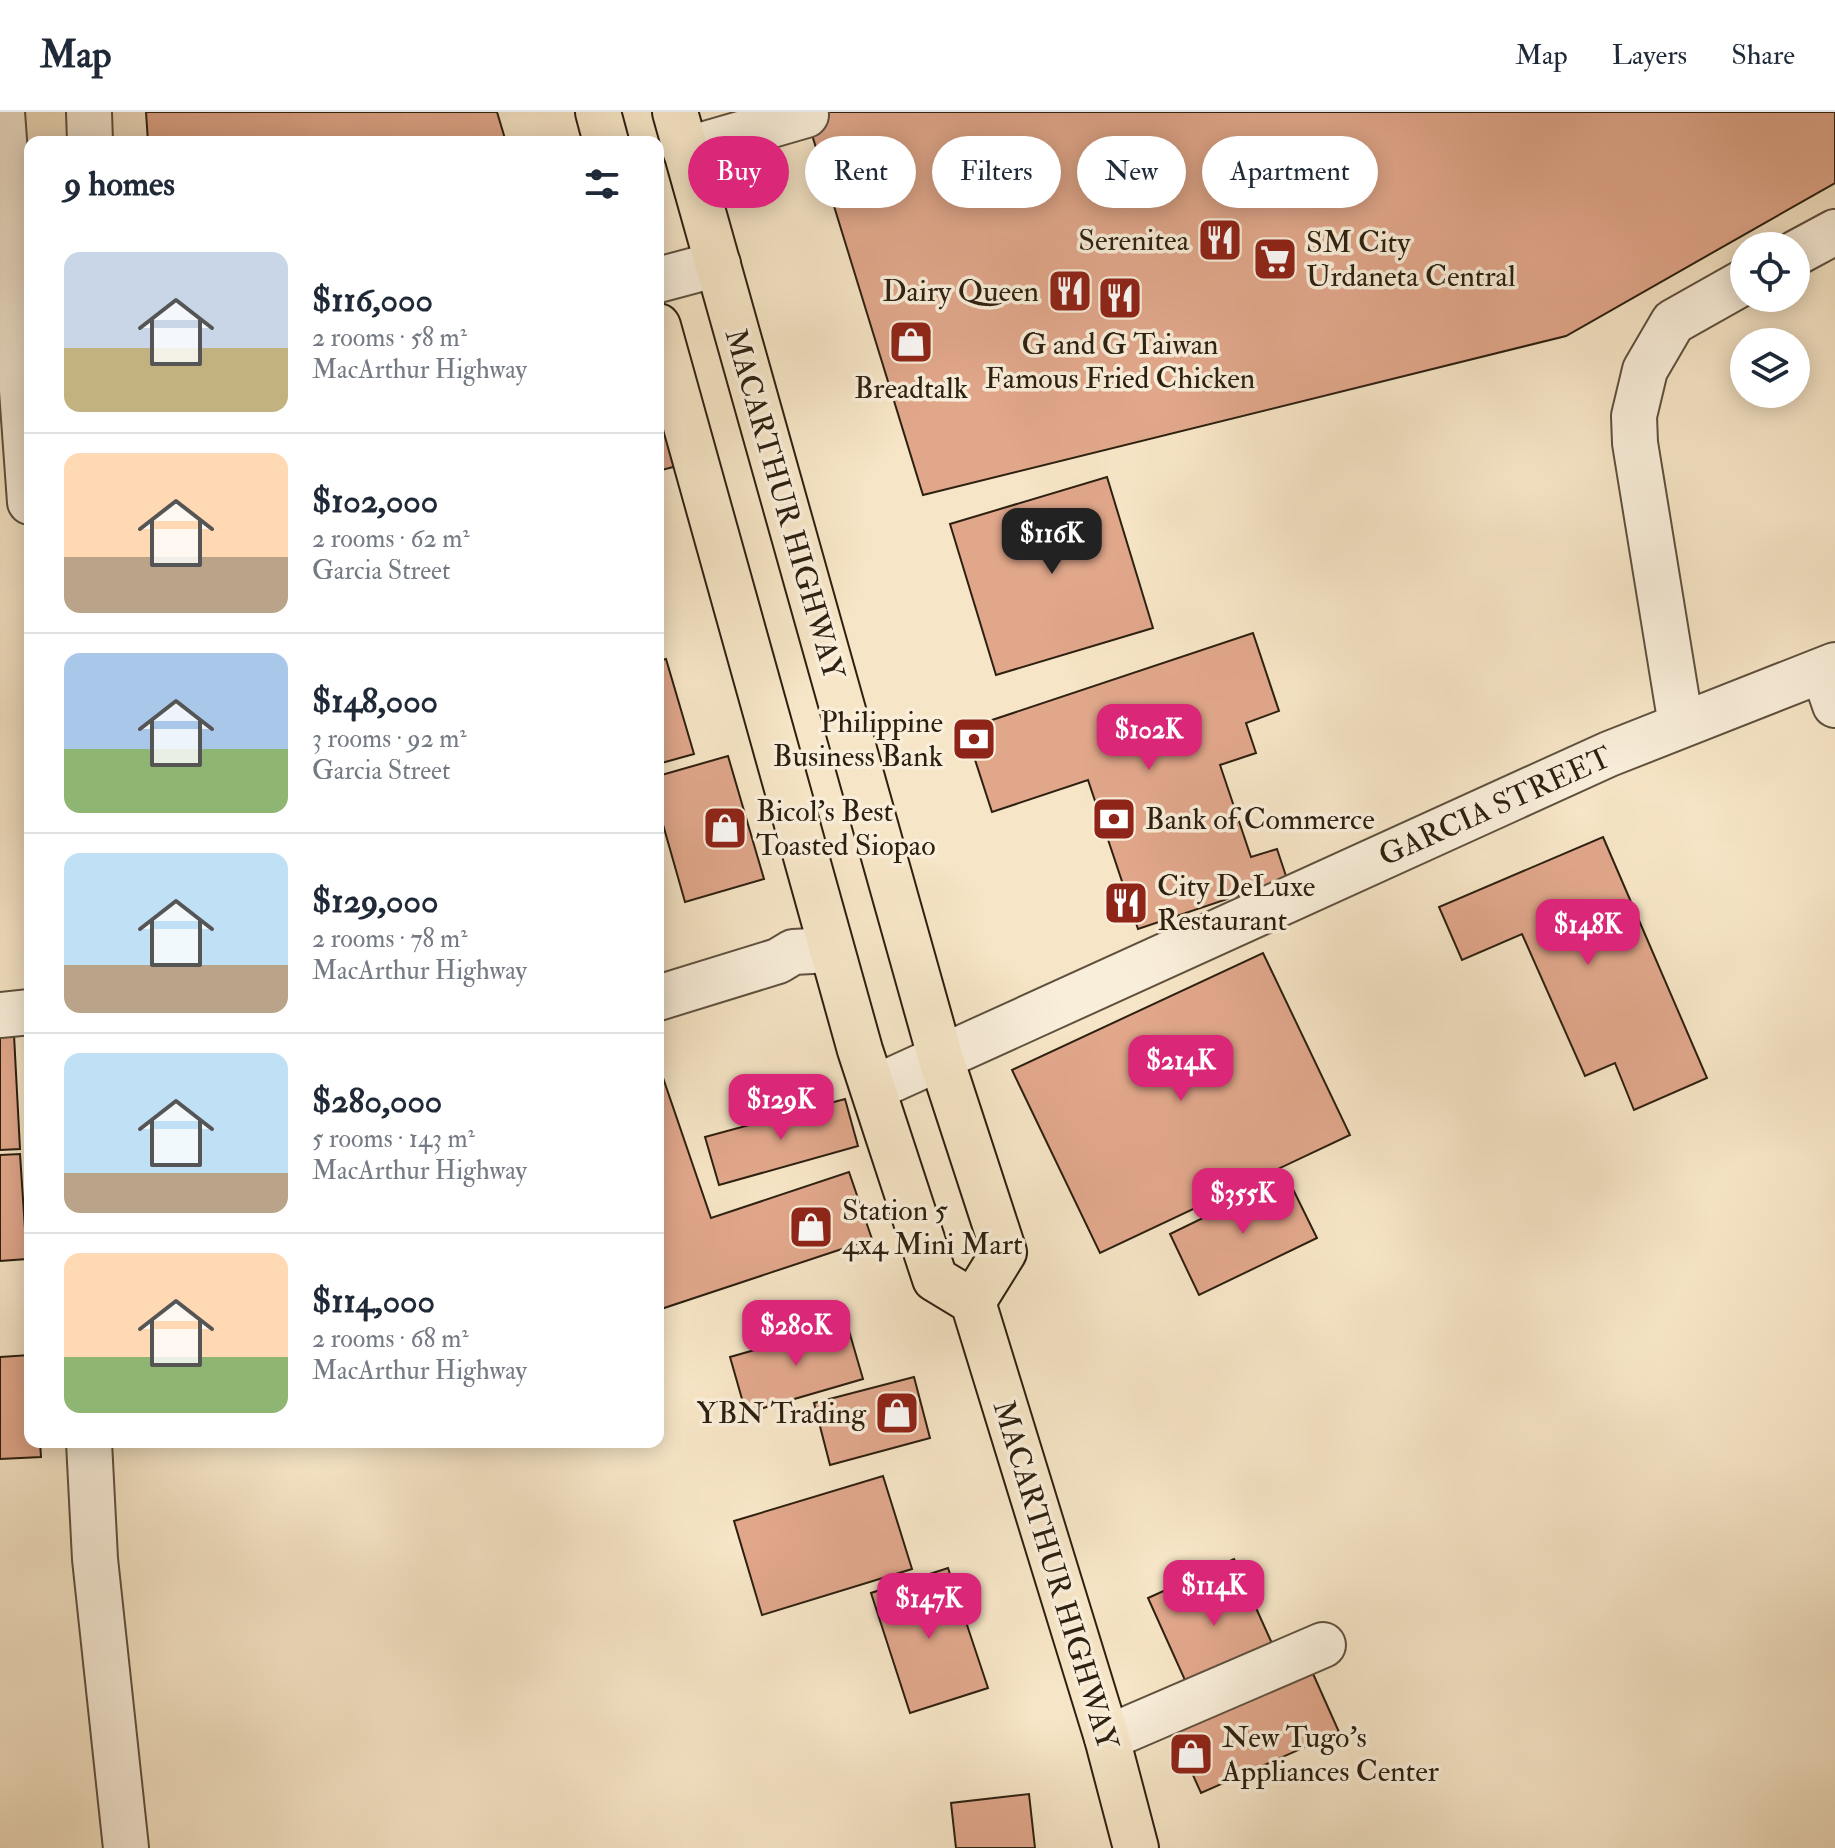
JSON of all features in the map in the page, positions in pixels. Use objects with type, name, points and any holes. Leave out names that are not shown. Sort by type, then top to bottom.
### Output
[{"type":"main road","points":[[598,112],[604,136]]},
{"type":"main road","name":"MACARTHUR HIGHWAY","points":[[680,131],[940,1056],[1004,1252],[973,1302],[1107,1738],[1136,1848]]},
{"type":"main road","points":[[664,355],[831,950],[898,1170],[935,1279],[973,1302]]},
{"type":"street","points":[[2,112],[24,418]]},
{"type":"street","points":[[89,112],[90,136]]},
{"type":"street","points":[[680,131],[793,120]]},
{"type":"street","points":[[1810,245],[1835,232]]},
{"type":"street","points":[[664,278],[718,264]]},
{"type":"street","points":[[1681,725],[1635,443],[1634,416],[1645,370],[1673,322],[1730,290]]},
{"type":"street","name":"GARCIA STREET","points":[[874,1088],[1594,761],[1681,725],[1831,680]]},
{"type":"street","points":[[664,996],[778,961],[793,952],[831,950]]},
{"type":"street","points":[[0,1015],[24,1013]]},
{"type":"street","points":[[89,1448],[95,1559],[126,1848]]},
{"type":"street","points":[[1107,1738],[1323,1645]]},
{"type":"building","points":[[146,112],[497,112],[504,136],[148,136]]},
{"type":"building","name":"SM City Urdaneta Central","points":[[805,112],[1835,112],[1835,183],[1749,232],[1730,232],[1730,243],[1566,336],[923,495],[835,208],[916,208],[916,136],[812,136]]},
{"type":"building","points":[[664,420],[677,466],[664,469]]},
{"type":"building","points":[[1107,477],[1153,628],[996,675],[950,524]]},
{"type":"building","points":[[1253,633],[1279,711],[1246,723],[1256,753],[1220,765],[1251,857],[1277,849],[1287,879],[1138,929],[1088,780],[992,812],[965,729]]},
{"type":"building","points":[[664,660],[694,754],[664,762]]},
{"type":"building","points":[[728,756],[764,879],[685,902],[664,828],[664,774]]},
{"type":"building","points":[[1603,837],[1707,1078],[1634,1110],[1615,1063],[1585,1076],[1522,934],[1462,960],[1439,907]]},
{"type":"building","points":[[1263,953],[1350,1135],[1100,1253],[1012,1070]]},
{"type":"building","points":[[14,1035],[20,1149],[0,1150],[0,1036]]},
{"type":"building","points":[[664,1081],[711,1218],[849,1172],[872,1239],[664,1308]]},
{"type":"building","points":[[845,1099],[858,1146],[719,1185],[705,1137]]},
{"type":"building","points":[[20,1154],[24,1259],[0,1261],[0,1155]]},
{"type":"building","points":[[1287,1177],[1317,1238],[1199,1295],[1170,1234]]},
{"type":"building","points":[[847,1324],[863,1379],[746,1413],[730,1357]]},
{"type":"building","points":[[24,1355],[24,1448],[40,1448],[41,1457],[0,1459],[0,1357]]},
{"type":"building","points":[[914,1377],[930,1438],[830,1465],[814,1403]]},
{"type":"building","points":[[883,1476],[912,1569],[762,1615],[734,1521]]},
{"type":"building","points":[[1234,1559],[1279,1659],[1193,1698],[1148,1598]]},
{"type":"building","points":[[948,1568],[988,1688],[910,1713],[871,1593]]},
{"type":"building","points":[[1306,1658],[1339,1732],[1201,1793],[1168,1719]]},
{"type":"building","points":[[1029,1794],[1035,1848],[956,1848],[951,1803]]},
{"type":"place","name":"Serenitea","points":[[1220,240]]},
{"type":"place","name":"SM City Urdaneta Central","points":[[1275,259]]},
{"type":"place","name":"Dairy Queen","points":[[1070,291]]},
{"type":"place","name":"G and G Taiwan Famous Fried Chicken","points":[[1120,298]]},
{"type":"place","name":"Breadtalk","points":[[911,342]]},
{"type":"place","name":"Philippine Business Bank","points":[[974,739]]},
{"type":"place","name":"Bank of Commerce","points":[[1114,819]]},
{"type":"place","name":"Bicol's Best Toasted Siopao","points":[[725,828]]},
{"type":"place","name":"City DeLuxe Restaurant","points":[[1126,903]]},
{"type":"place","name":"Station 5 4x4 Mini Mart","points":[[811,1227]]},
{"type":"place","name":"YBN Trading","points":[[897,1413]]},
{"type":"place","name":"New Tugo's Appliances Center","points":[[1191,1754]]}]
